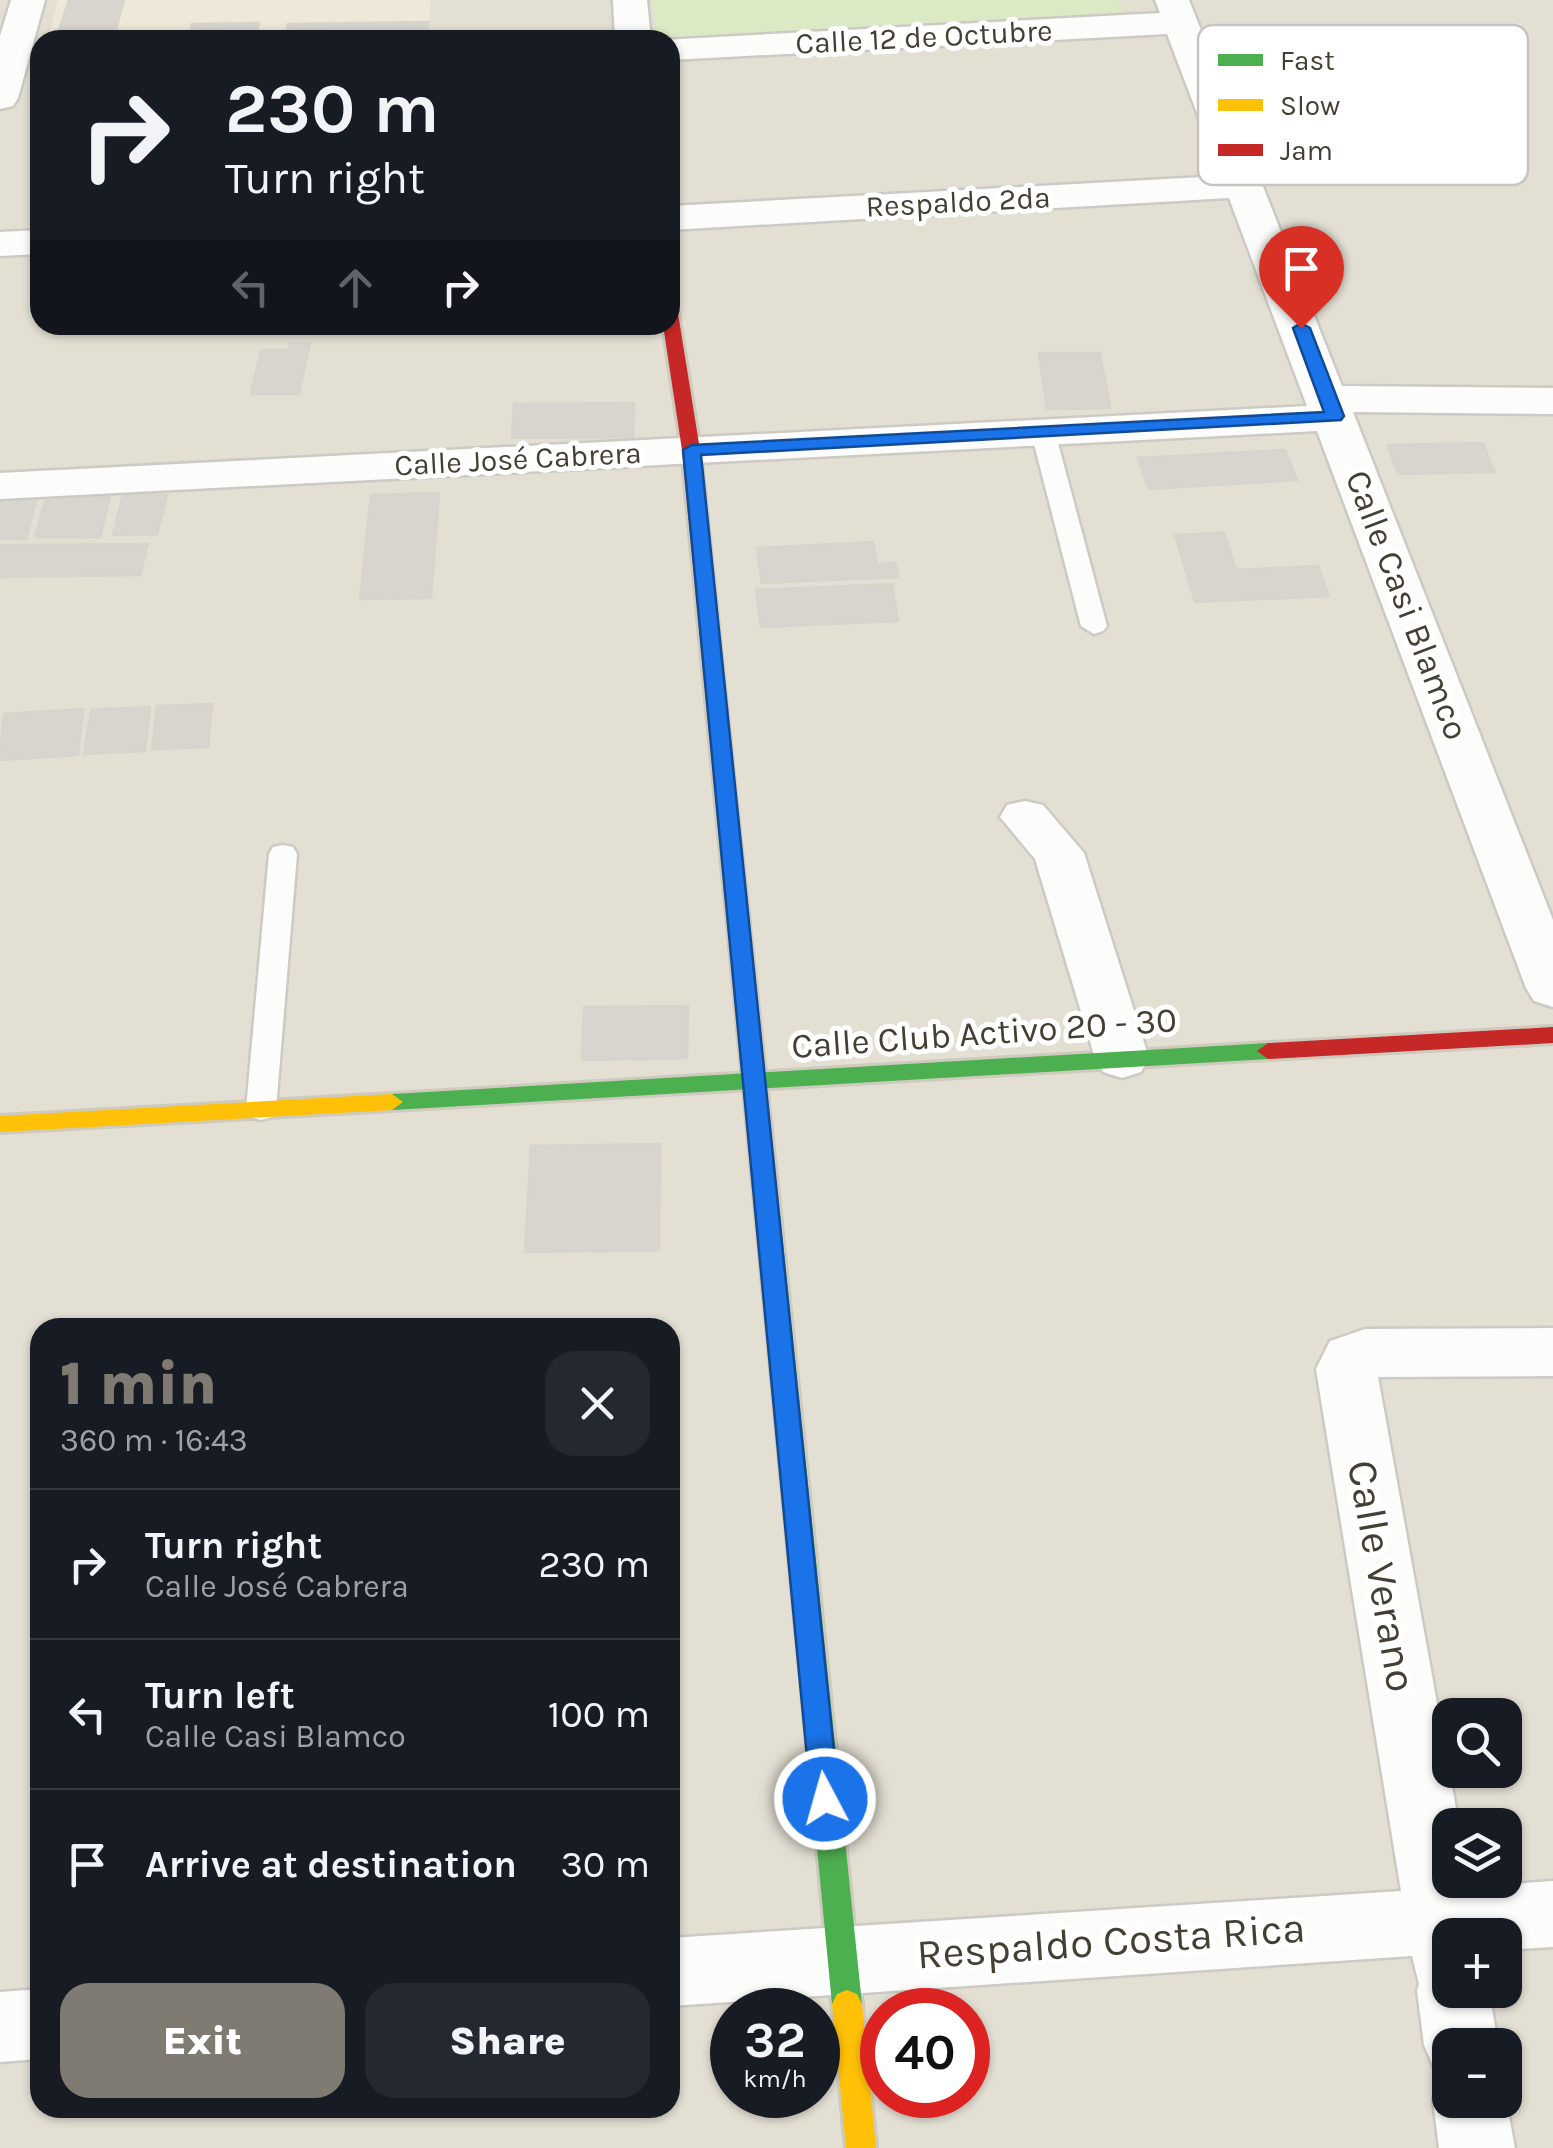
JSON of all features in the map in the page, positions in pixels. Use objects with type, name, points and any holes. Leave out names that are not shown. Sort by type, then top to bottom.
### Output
[{"type":"street","points":[[12,80],[28,0]]},
{"type":"street","points":[[630,0],[632,30]]},
{"type":"street","name":"Calle 12 de Octubre","points":[[680,49],[1175,12]]},
{"type":"street","name":"Calle Casi Blamco","points":[[1175,12],[1198,68]]},
{"type":"street","name":"Calle Casi Blamco","points":[[1246,186],[1553,988]]},
{"type":"street","name":"Respaldo 2da","points":[[680,217],[1246,186]]},
{"type":"street","points":[[0,244],[30,242]]},
{"type":"street","points":[[674,335],[692,450],[862,2148]]},
{"type":"street","name":"Calle José Cabrera","points":[[0,486],[1043,432],[1332,408],[1553,401]]},
{"type":"street","points":[[1025,818],[1059,853],[1122,1058]]},
{"type":"street","name":"Calle Club Activo 20 - 30","points":[[0,1124],[1553,1035]]},
{"type":"street","name":"Calle Verano","points":[[1441,1918],[1346,1369],[1351,1358],[1365,1352],[1553,1352]]},
{"type":"street","name":"Respaldo Costa Rica","points":[[1522,1923],[1553,1914]]},
{"type":"street","name":"Respaldo Costa Rica","points":[[680,1971],[841,1958],[1432,1946]]},
{"type":"street","points":[[0,2027],[30,2025]]},
{"type":"street","points":[[1473,2118],[1477,2148]]},
{"type":"lane","points":[[1043,432],[1094,626]]},
{"type":"lane","points":[[262,1109],[283,854]]},
{"type":"shaded area","points":[[0,0],[1553,0],[1553,2148],[0,2148]]},
{"type":"shaded area","points":[[58,0],[431,0],[429,30],[50,30]]},
{"type":"green space","points":[[652,0],[1117,0],[1125,21],[680,39],[680,30],[656,30]]},
{"type":"building","points":[[69,0],[124,0],[116,30],[59,30]]},
{"type":"building","points":[[428,22],[427,30],[287,30],[288,24]]},
{"type":"building","points":[[259,23],[257,30],[191,30],[192,24]]},
{"type":"building","points":[[290,343],[310,343],[299,394],[251,394],[261,350],[288,350]]},
{"type":"building","points":[[1039,353],[1100,353],[1110,408],[1047,409]]},
{"type":"building","points":[[634,403],[633,437],[512,438],[514,404]]},
{"type":"building","points":[[1483,443],[1494,472],[1398,474],[1388,445]]},
{"type":"building","points":[[1285,450],[1297,480],[1149,489],[1138,458]]},
{"type":"building","points":[[439,493],[431,598],[360,599],[371,495]]},
{"type":"building","points":[[123,495],[167,495],[157,534],[113,535]]},
{"type":"building","points":[[0,497],[37,497],[26,539],[0,539]]},
{"type":"building","points":[[110,497],[100,537],[35,537],[46,498]]},
{"type":"building","points":[[1224,533],[1236,570],[1318,566],[1329,596],[1195,602],[1175,535]]},
{"type":"building","points":[[873,542],[877,564],[895,563],[898,577],[762,583],[757,548]]},
{"type":"building","points":[[148,544],[140,575],[0,577],[0,545]]},
{"type":"building","points":[[892,584],[898,621],[761,627],[756,590]]},
{"type":"building","points":[[212,704],[208,747],[152,749],[157,706]]},
{"type":"building","points":[[150,707],[145,751],[84,754],[91,710]]},
{"type":"building","points":[[83,709],[78,755],[0,760],[4,714]]},
{"type":"building","points":[[688,1006],[687,1058],[582,1060],[584,1007]]},
{"type":"building","points":[[660,1144],[659,1250],[525,1252],[531,1146]]},
{"type":"traffic: fast","points":[[392,1102],[1268,1051]]},
{"type":"traffic: fast","points":[[768,1214],[847,2004]]},
{"type":"traffic: slow","points":[[725,793],[768,1214]]},
{"type":"traffic: slow","points":[[0,1124],[392,1102]]},
{"type":"traffic: slow","points":[[847,2004],[861,2148]]},
{"type":"traffic: jam","points":[[673,335],[691,450],[725,793]]},
{"type":"traffic: jam","points":[[1268,1051],[1553,1035]]},
{"type":"route","points":[[825,1799],[692,450],[1335,416],[1301,328]]}]
